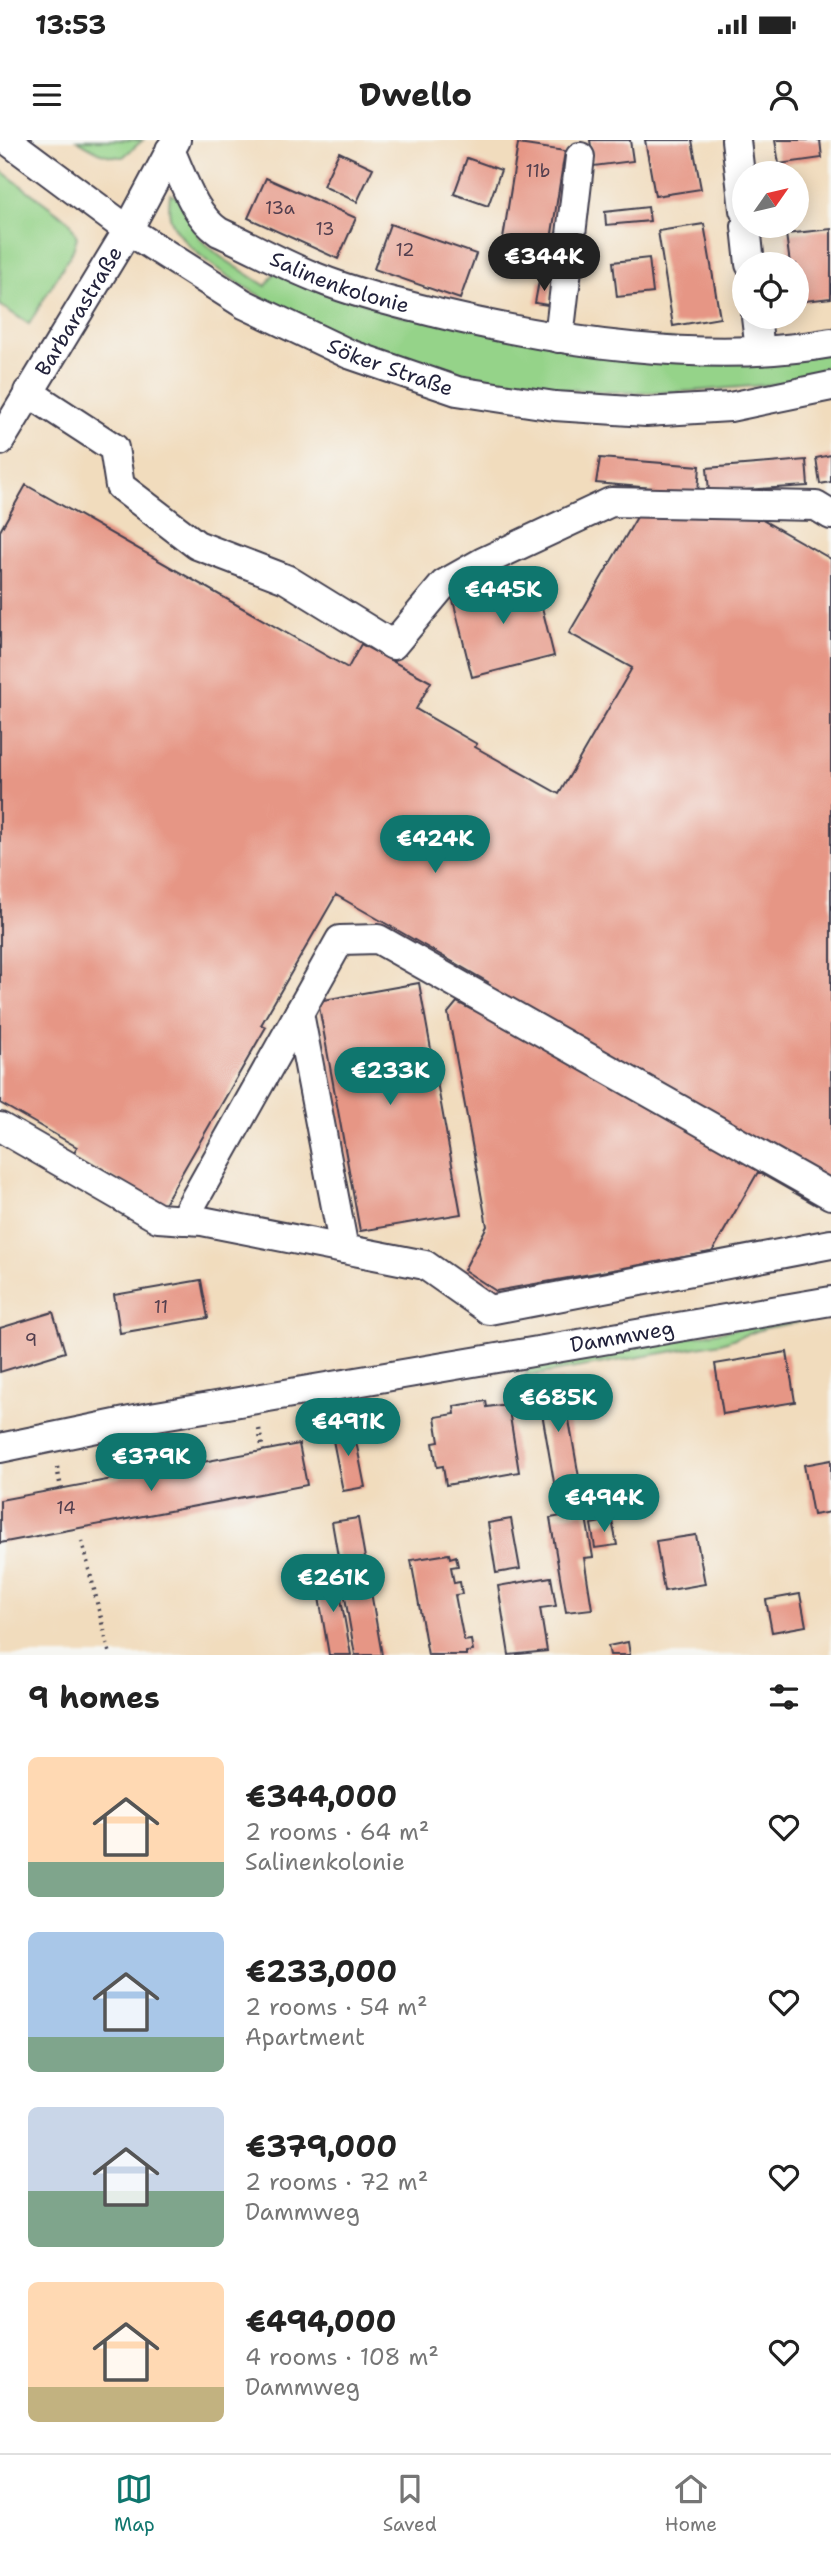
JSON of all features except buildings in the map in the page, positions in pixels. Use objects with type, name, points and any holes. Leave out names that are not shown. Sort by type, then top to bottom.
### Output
[{"type":"street","name":"Söker Straße","points":[[7,140],[128,230],[244,304],[349,354],[457,391],[555,406],[646,412],[730,407],[831,386]]},
{"type":"street","points":[[736,140],[738,161]]},
{"type":"street","name":"Barbarastraße","points":[[0,441],[128,230],[173,145]]},
{"type":"street","name":"Salinenkolonie","points":[[173,145],[194,202],[208,225],[316,277],[369,295],[491,326],[559,338],[679,351],[760,351],[831,343]]},
{"type":"street","points":[[559,338],[580,157]]},
{"type":"street","points":[[757,329],[760,351]]},
{"type":"street","name":"Barbarastraße","points":[[28,392],[114,448],[120,486],[197,545],[286,579],[393,645],[444,584],[483,562],[611,502],[816,506],[831,515]]},
{"type":"street","points":[[183,1220],[340,940],[378,939],[831,1195]]},
{"type":"street","points":[[299,1013],[344,1249]]},
{"type":"street","points":[[0,1127],[158,1218],[201,1221],[425,1265],[489,1310],[831,1244]]},
{"type":"street","name":"Dammweg","points":[[0,1448],[159,1416],[831,1301]]},
{"type":"path","points":[[259,1429],[263,1451]]},
{"type":"path","points":[[192,1440],[196,1463]]},
{"type":"path","points":[[124,1453],[128,1476]]},
{"type":"path","points":[[57,1466],[61,1488]]},
{"type":"path","points":[[82,1541],[110,1655]]},
{"type":"green space","points":[[77,140],[143,140],[123,157],[117,157],[94,150]]},
{"type":"green space","points":[[0,170],[70,222],[77,237],[73,250],[29,324],[0,305]]},
{"type":"green space","points":[[170,194],[180,198],[200,239],[221,257],[266,286],[276,270],[400,316],[831,354],[831,364],[806,377],[784,383],[658,392],[534,386],[473,376],[414,361],[355,341],[299,316],[225,274],[193,249],[176,230],[169,214]]},
{"type":"green space","points":[[826,1313],[826,1317],[766,1328],[721,1343],[524,1377],[531,1365]]}]
